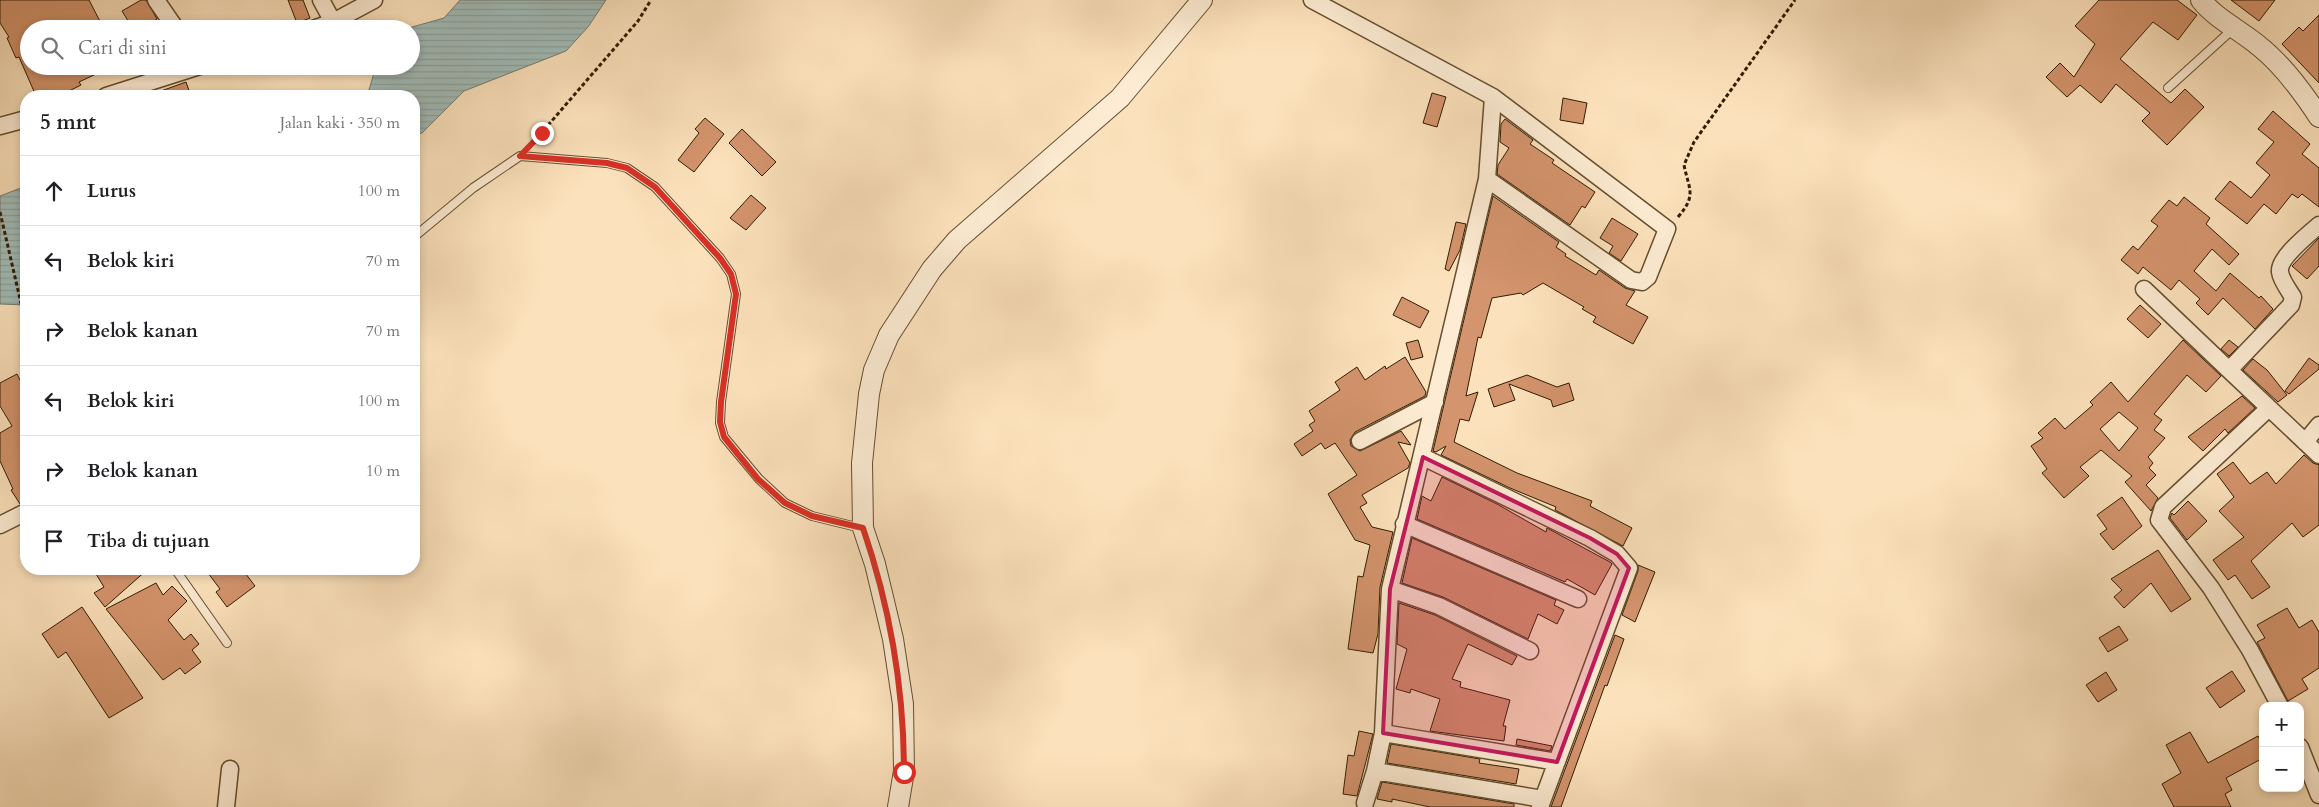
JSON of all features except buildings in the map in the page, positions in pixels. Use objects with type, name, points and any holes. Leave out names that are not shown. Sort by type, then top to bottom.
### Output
[{"type":"street","points":[[156,0],[170,20]]},
{"type":"street","points":[[321,0],[331,20]]},
{"type":"street","points":[[336,20],[374,0]]},
{"type":"street","points":[[898,807],[904,772],[903,704],[891,630],[875,564],[863,528],[862,463],[869,394],[881,354],[907,305],[932,269],[957,240],[1120,98],[1202,0]]},
{"type":"street","points":[[1312,0],[1493,97],[1667,229],[1648,277],[1642,282],[1636,282],[1487,179]]},
{"type":"street","points":[[2201,0],[2208,8],[2260,46],[2304,94],[2319,117]]},
{"type":"street","points":[[125,90],[172,75]]},
{"type":"street","points":[[1365,803],[1375,771],[1383,733],[1390,589],[1404,524],[1423,457],[1487,179],[1493,97]]},
{"type":"street","points":[[0,126],[20,121]]},
{"type":"street","points":[[2229,370],[2291,305],[2292,297],[2280,275],[2280,267],[2292,250],[2319,225]]},
{"type":"street","points":[[2144,289],[2319,455]]},
{"type":"street","points":[[1360,441],[1435,402]]},
{"type":"street","points":[[2269,408],[2163,507],[2159,520],[2211,588],[2250,650],[2278,702]]},
{"type":"street","points":[[2305,442],[2319,425]]},
{"type":"street","points":[[1375,771],[1542,803],[1629,568],[1617,554],[1590,538],[1423,457]]},
{"type":"street","points":[[0,525],[20,515]]},
{"type":"street","points":[[1404,524],[1578,599]]},
{"type":"street","points":[[1390,589],[1439,606],[1530,651]]},
{"type":"street","points":[[1383,733],[1557,762]]},
{"type":"street","points":[[2304,757],[2319,795]]},
{"type":"street","points":[[226,807],[230,770]]},
{"type":"lane","points":[[2168,88],[2235,28]]},
{"type":"lane","points":[[420,232],[473,188],[520,156],[607,163],[627,168],[655,187],[720,258],[731,274],[736,294],[721,402],[720,422],[724,437],[758,479],[785,503],[812,516],[863,528]]},
{"type":"lane","points":[[179,575],[227,644]]},
{"type":"path","points":[[520,156],[638,21],[651,0]]},
{"type":"path","points":[[1667,229],[1686,207],[1691,194],[1684,165],[1694,142],[1795,0]]},
{"type":"path","points":[[0,212],[20,302]]},
{"type":"highlighted area","points":[[1423,457],[1590,538],[1617,554],[1629,568],[1557,762],[1383,733],[1390,589]]},
{"type":"water","points":[[460,0],[606,0],[588,27],[566,51],[464,91],[420,134],[420,90],[369,90],[373,75],[420,75],[420,25],[444,18]]},
{"type":"water","points":[[20,188],[20,305],[0,304],[0,196]]},
{"type":"route","points":[[542,133],[520,156],[607,163],[627,168],[655,187],[720,258],[731,274],[736,294],[721,402],[720,422],[724,437],[758,479],[785,503],[812,516],[863,528],[875,564],[893,639],[903,704],[904,772]]}]
